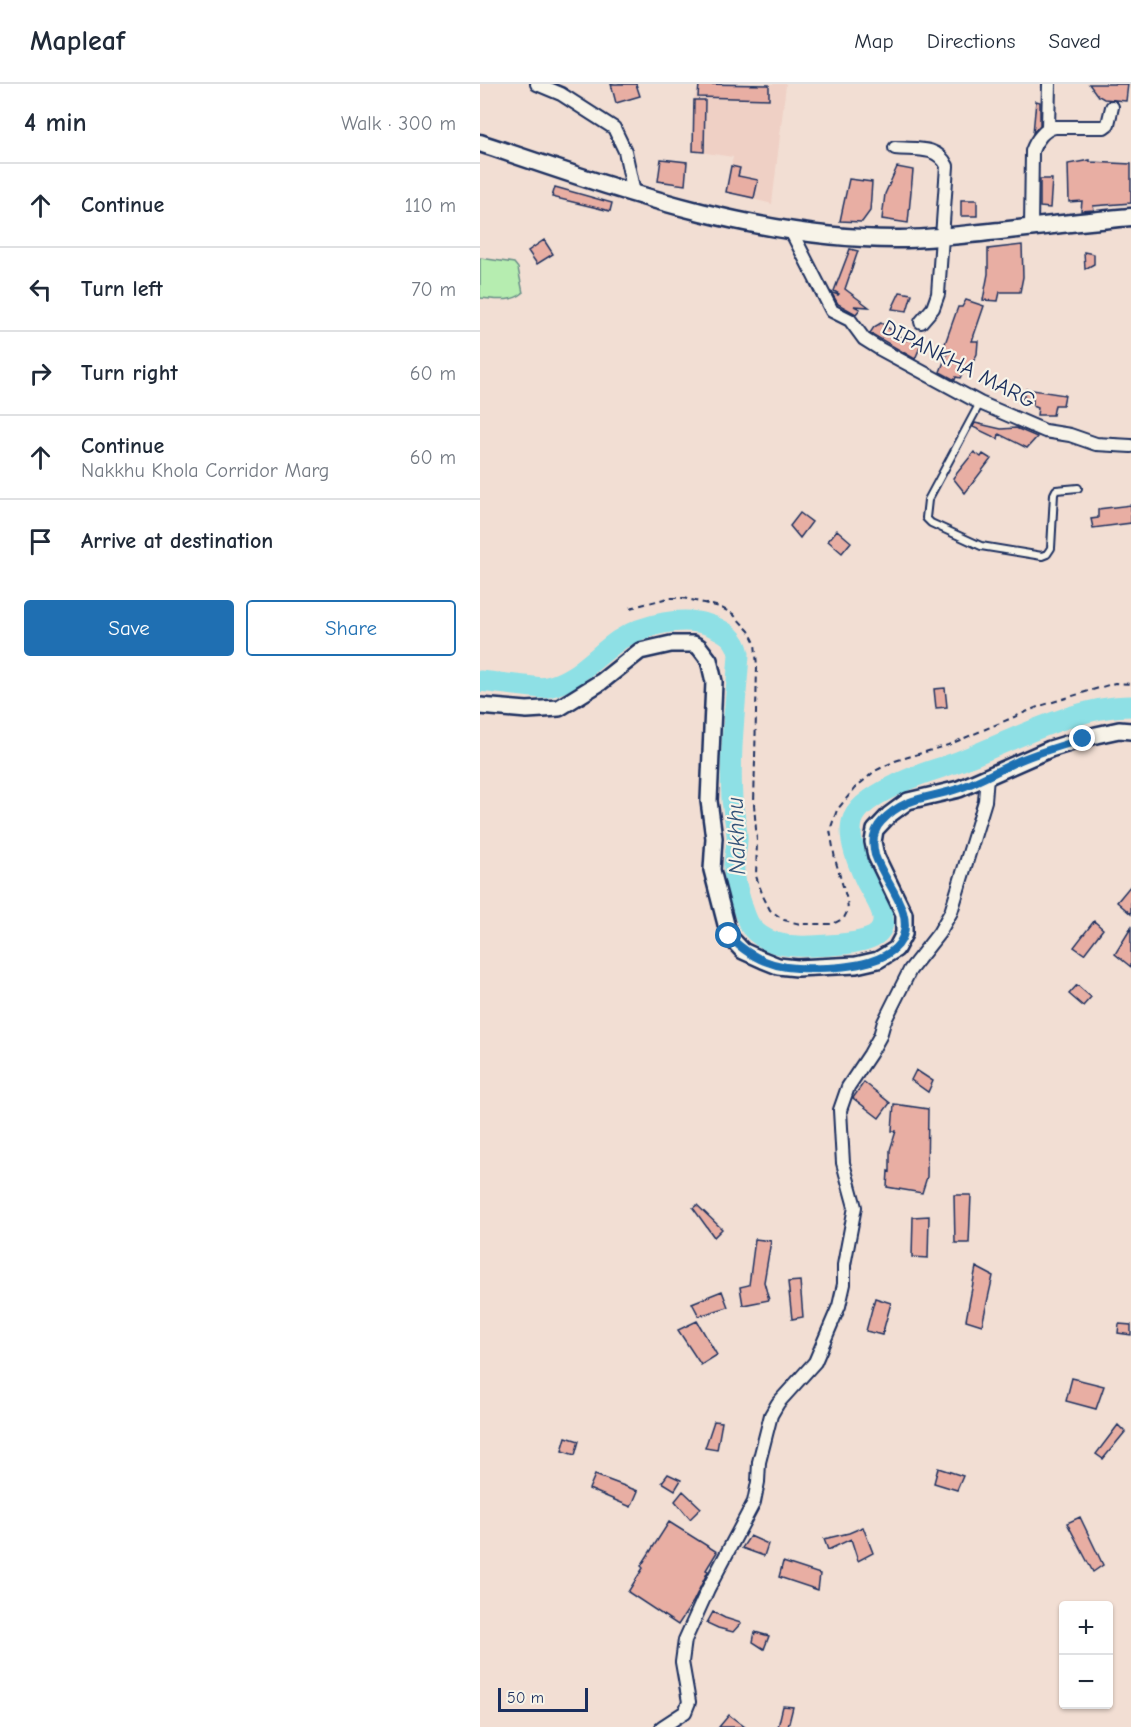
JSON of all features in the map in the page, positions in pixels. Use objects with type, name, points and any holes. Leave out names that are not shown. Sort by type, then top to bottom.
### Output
[{"type":"main road","points":[[480,142],[688,209],[790,230],[842,236],[889,239],[942,236],[1131,217]]},
{"type":"street","points":[[537,84],[561,94],[614,128],[625,151],[634,193]]},
{"type":"street","points":[[1031,227],[1032,151],[1036,141],[1048,128],[1049,84]]},
{"type":"street","points":[[1048,128],[1104,128],[1108,124],[1112,107]]},
{"type":"street","points":[[895,148],[936,152],[947,166],[938,294],[933,308],[921,322]]},
{"type":"street","name":"DIPANKHA MARG","points":[[790,230],[832,311],[850,320],[864,339],[980,403],[1045,431],[1070,435],[1096,444],[1131,446]]},
{"type":"street","points":[[480,706],[527,710],[559,708],[601,682],[640,651],[671,644],[693,644],[699,647],[708,660],[714,682],[709,801],[714,838],[712,870],[729,936],[743,951],[778,966],[797,968],[856,965],[878,960],[896,949],[904,934],[904,914],[876,856],[873,842],[875,830],[882,821],[908,801],[959,789],[1050,749],[1096,735],[1131,730]]},
{"type":"street","points":[[662,1727],[685,1712],[689,1702],[682,1662],[685,1640],[708,1589],[754,1502],[759,1462],[771,1415],[778,1403],[815,1362],[839,1306],[855,1207],[843,1163],[840,1110],[849,1087],[880,1036],[884,1022],[910,970],[939,933],[951,912],[985,801],[987,776]]},
{"type":"lane","points":[[980,403],[928,500],[926,518],[931,523],[981,546],[1042,556],[1047,554],[1051,548],[1056,490],[1078,488]]},
{"type":"path","points":[[630,608],[668,598],[683,598],[720,607],[733,614],[749,631],[755,643],[757,666],[754,805],[757,841],[756,876],[770,910],[784,920],[800,924],[833,924],[844,918],[848,910],[830,830],[837,810],[855,788],[875,771],[895,761],[948,745],[1040,706],[1115,684],[1131,684]]},
{"type":"shaded area","points":[[699,84],[786,84],[772,204],[726,192],[733,157],[693,151],[694,100]]},
{"type":"green space","points":[[480,258],[514,263],[518,268],[523,293],[508,299],[480,298]]},
{"type":"building","points":[[611,84],[636,84],[640,96],[616,103]]},
{"type":"building","points":[[699,84],[769,85],[769,99],[698,97]]},
{"type":"building","points":[[1089,84],[1128,84],[1126,101],[1104,99],[1097,95]]},
{"type":"building","points":[[694,100],[705,100],[704,152],[693,151]]},
{"type":"building","points":[[1036,101],[1040,102],[1040,125],[1033,133]]},
{"type":"building","points":[[661,159],[687,162],[685,185],[658,181]]},
{"type":"building","points":[[1090,160],[1090,162],[1131,164],[1131,203],[1093,206],[1094,210],[1081,211],[1082,201],[1069,202],[1068,164]]},
{"type":"building","points":[[731,166],[740,168],[738,176],[758,180],[754,198],[726,192]]},
{"type":"building","points":[[897,167],[913,170],[908,223],[882,219],[885,194]]},
{"type":"building","points":[[849,179],[872,182],[870,211],[862,222],[840,221]]},
{"type":"building","points":[[1040,179],[1052,179],[1050,208],[1040,207]]},
{"type":"building","points":[[555,187],[612,203],[610,211],[552,197]]},
{"type":"building","points":[[961,200],[977,200],[977,216],[961,216]]},
{"type":"building","points":[[544,240],[553,254],[537,264],[528,251]]},
{"type":"building","points":[[1022,245],[1023,277],[1020,292],[1000,292],[998,301],[983,300],[988,274],[988,249]]},
{"type":"building","points":[[850,249],[858,251],[845,289],[869,307],[854,306],[860,309],[856,314],[838,304],[831,292],[839,294],[834,291]]},
{"type":"building","points":[[1084,252],[1094,254],[1094,264],[1085,269]]},
{"type":"building","points":[[900,292],[912,294],[907,311],[892,309]]},
{"type":"building","points":[[966,300],[984,306],[972,341],[978,341],[977,354],[970,368],[966,367],[960,378],[956,377],[955,380],[940,372],[947,354],[942,352],[958,307],[962,307]]},
{"type":"building","points":[[881,323],[906,340],[910,339],[921,345],[915,359],[870,333]]},
{"type":"building","points":[[1026,389],[1065,395],[1063,405],[1055,405],[1053,415],[1037,415],[1038,408],[1033,406],[1033,399],[1023,399]]},
{"type":"building","points":[[975,423],[1001,429],[1016,428],[1037,437],[1027,448],[999,434],[998,439],[973,427]]},
{"type":"building","points":[[974,452],[981,457],[983,454],[991,459],[965,493],[953,478]]},
{"type":"building","points":[[1131,505],[1131,523],[1093,528],[1091,519],[1098,518],[1098,509]]},
{"type":"building","points":[[800,513],[812,522],[800,538],[790,526]]},
{"type":"building","points":[[837,530],[851,542],[842,553],[828,541]]},
{"type":"building","points":[[945,688],[947,707],[936,708],[934,689]]},
{"type":"building","points":[[1131,885],[1131,914],[1117,902]]},
{"type":"building","points":[[1094,921],[1103,929],[1084,954],[1074,947]]},
{"type":"building","points":[[1131,928],[1131,967],[1115,954]]},
{"type":"building","points":[[1077,985],[1091,997],[1083,1006],[1069,994]]},
{"type":"building","points":[[916,1070],[933,1081],[928,1092],[911,1080]]},
{"type":"building","points":[[864,1082],[890,1103],[879,1118],[853,1098]]},
{"type":"building","points":[[894,1104],[928,1109],[927,1177],[922,1193],[887,1187],[890,1150],[896,1131],[892,1131]]},
{"type":"building","points":[[954,1195],[971,1195],[969,1243],[955,1243]]},
{"type":"building","points":[[697,1205],[722,1229],[714,1237],[693,1208]]},
{"type":"building","points":[[929,1216],[928,1258],[912,1257],[913,1217]]},
{"type":"building","points":[[755,1239],[771,1241],[764,1282],[769,1300],[743,1305],[740,1287],[749,1285]]},
{"type":"building","points":[[976,1267],[993,1276],[982,1325],[966,1320]]},
{"type":"building","points":[[800,1281],[803,1317],[792,1319],[788,1282]]},
{"type":"building","points":[[722,1291],[728,1307],[699,1316],[692,1303]]},
{"type":"building","points":[[875,1298],[891,1303],[882,1335],[866,1331]]},
{"type":"building","points":[[697,1321],[717,1355],[701,1365],[678,1330]]},
{"type":"building","points":[[1119,1324],[1131,1325],[1131,1335],[1118,1333]]},
{"type":"building","points":[[1072,1378],[1104,1386],[1096,1409],[1066,1401]]},
{"type":"building","points":[[714,1421],[722,1422],[717,1450],[705,1448]]},
{"type":"building","points":[[1118,1425],[1125,1432],[1103,1459],[1096,1454]]},
{"type":"building","points":[[566,1437],[579,1441],[575,1455],[562,1451]]},
{"type":"building","points":[[938,1468],[963,1476],[957,1490],[934,1483]]},
{"type":"building","points":[[668,1474],[681,1480],[675,1490],[662,1482]]},
{"type":"building","points":[[595,1475],[638,1491],[631,1507],[589,1489]]},
{"type":"building","points":[[683,1491],[701,1508],[690,1519],[675,1501]]},
{"type":"building","points":[[1080,1517],[1103,1565],[1093,1572],[1067,1523]]},
{"type":"building","points":[[669,1522],[717,1552],[706,1570],[708,1571],[693,1602],[678,1625],[628,1592],[643,1568],[641,1566]]},
{"type":"building","points":[[863,1527],[873,1553],[858,1561],[851,1539],[828,1550],[824,1539]]},
{"type":"building","points":[[750,1536],[768,1544],[764,1556],[742,1548]]},
{"type":"building","points":[[783,1562],[820,1574],[818,1590],[779,1577]]},
{"type":"building","points":[[713,1612],[741,1623],[733,1632],[718,1628],[707,1623]]},
{"type":"building","points":[[755,1632],[769,1636],[764,1649],[753,1642]]},
{"type":"building","points":[[783,1706],[793,1707],[788,1727],[778,1727]]},
{"type":"building","points":[[729,1715],[745,1727],[719,1727]]},
{"type":"waterway","name":"Nakhhu","points":[[480,681],[542,688],[553,685],[574,676],[629,634],[664,623],[677,621],[701,623],[717,628],[730,636],[739,654],[731,763],[732,799],[737,835],[734,866],[736,884],[746,916],[757,933],[770,941],[801,946],[836,945],[866,940],[879,932],[882,926],[882,912],[859,866],[851,836],[854,816],[870,800],[911,778],[960,761],[1066,718],[1088,712],[1131,706]]},
{"type":"route","points":[[729,936],[743,951],[778,966],[797,968],[856,965],[878,960],[896,949],[904,934],[904,914],[876,856],[873,842],[875,830],[882,821],[908,801],[959,789],[1020,760],[1083,739]]}]
